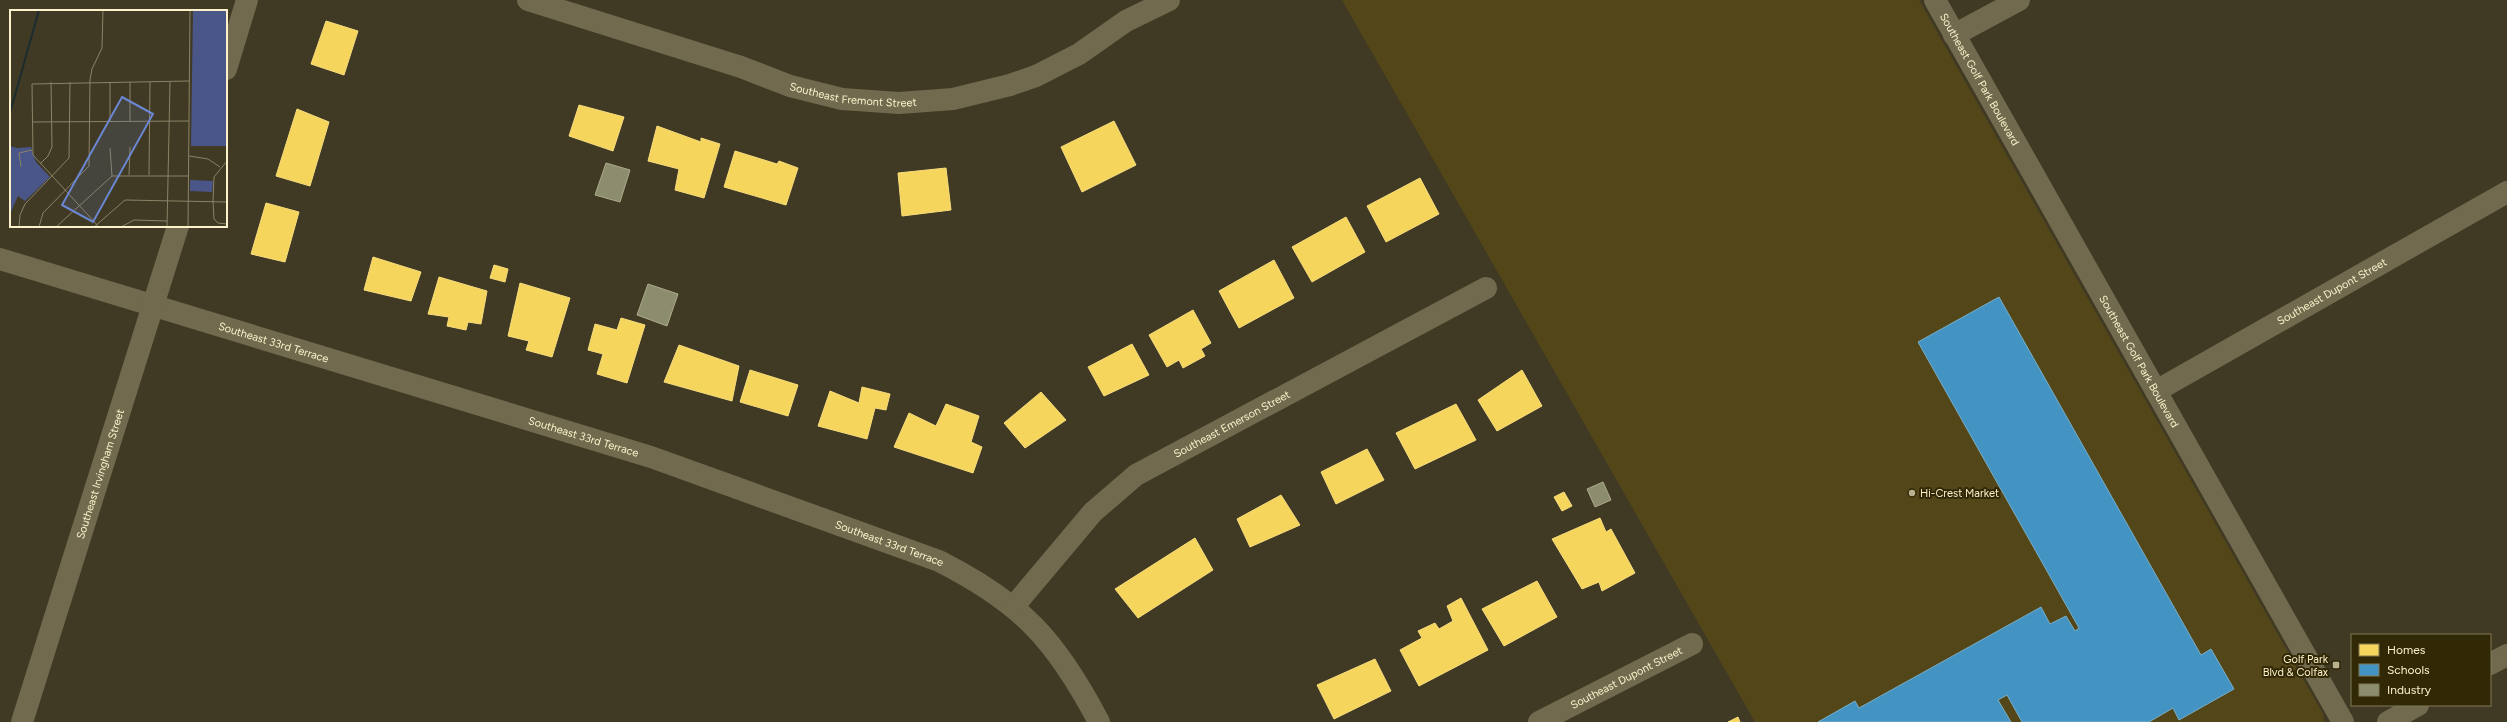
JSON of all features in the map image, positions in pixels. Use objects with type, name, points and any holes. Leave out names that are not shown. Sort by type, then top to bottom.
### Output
[{"type":"street","points":[[227,66],[247,0]]},
{"type":"street","name":"Southeast Fremont Street","points":[[528,0],[741,67],[790,86],[842,99],[899,103],[953,99],[1010,85],[1029,78],[1079,54],[1126,21],[1169,0]]},
{"type":"street","name":"Southeast Golf Park Boulevard","points":[[1935,0],[2343,722]]},
{"type":"street","points":[[1954,35],[2019,0]]},
{"type":"street","name":"Southeast Dupont Street","points":[[2156,391],[2507,192]]},
{"type":"street","name":"Southeast Irvingham Street","points":[[22,722],[178,227]]},
{"type":"street","name":"Southeast 33rd Terrace","points":[[0,259],[651,457],[939,561],[978,580],[1014,606],[1062,657],[1099,722]]},
{"type":"street","name":"Southeast Emerson Street","points":[[1014,606],[1093,512],[1136,475],[1486,288]]},
{"type":"street","name":"Southeast Dupont Street","points":[[1539,722],[1692,644]]},
{"type":"street","points":[[2491,663],[2507,655]]},
{"type":"street","points":[[2388,722],[2416,706]]},
{"type":"shaded area","points":[[1342,0],[1919,0],[2323,714],[2324,722],[1755,722]]},
{"type":"building: Homes","points":[[326,21],[358,31],[344,75],[311,64]]},
{"type":"building: Homes","points":[[579,105],[624,117],[613,151],[569,136]]},
{"type":"building: Homes","points":[[297,109],[329,122],[310,186],[276,176]]},
{"type":"building: Homes","points":[[1114,121],[1136,165],[1082,192],[1061,147]]},
{"type":"building: Homes","points":[[657,126],[701,142],[701,138],[720,144],[704,198],[675,190],[679,169],[648,161]]},
{"type":"building: Homes","points":[[735,151],[777,164],[779,161],[798,168],[786,205],[724,187]]},
{"type":"building: Homes","points":[[946,168],[951,210],[902,216],[898,173]]},
{"type":"building: Homes","points":[[1420,178],[1439,214],[1386,242],[1367,206]]},
{"type":"building: Homes","points":[[266,203],[299,212],[285,262],[251,254]]},
{"type":"building: Homes","points":[[1346,217],[1365,252],[1312,282],[1292,247]]},
{"type":"building: Homes","points":[[373,257],[421,272],[411,301],[364,290]]},
{"type":"building: Homes","points":[[1274,260],[1294,298],[1239,328],[1219,291]]},
{"type":"building: Homes","points":[[494,265],[508,269],[505,282],[490,278]]},
{"type":"building: Homes","points":[[439,277],[487,291],[481,324],[468,322],[466,330],[447,326],[449,317],[428,314]]},
{"type":"building: Homes","points":[[520,283],[570,298],[552,357],[526,350],[529,341],[508,336]]},
{"type":"building: Homes","points":[[1193,310],[1211,343],[1201,349],[1205,356],[1183,368],[1179,360],[1167,367],[1149,335]]},
{"type":"building: Homes","points":[[621,318],[645,325],[627,383],[597,374],[603,354],[588,350],[595,324],[617,330]]},
{"type":"building: Homes","points":[[1132,344],[1149,375],[1104,396],[1088,367]]},
{"type":"building: Homes","points":[[679,345],[739,366],[732,401],[664,382]]},
{"type":"building: Homes","points":[[750,370],[798,385],[788,416],[740,402]]},
{"type":"building: Homes","points":[[1522,370],[1542,406],[1497,431],[1478,400]]},
{"type":"building: Homes","points":[[862,387],[890,394],[886,410],[875,408],[867,439],[818,426],[830,391],[859,403]]},
{"type":"building: Homes","points":[[1041,392],[1066,420],[1025,448],[1004,423]]},
{"type":"building: Homes","points":[[946,404],[979,416],[971,442],[982,447],[973,473],[894,447],[909,413],[936,426]]},
{"type":"building: Homes","points":[[1456,404],[1476,440],[1415,469],[1396,433]]},
{"type":"building: Homes","points":[[1367,449],[1384,480],[1336,504],[1321,472]]},
{"type":"building: Homes","points":[[1564,492],[1572,506],[1562,511],[1554,497]]},
{"type":"building: Homes","points":[[1281,495],[1300,525],[1250,547],[1237,519]]},
{"type":"building: Homes","points":[[1600,518],[1606,532],[1611,529],[1635,573],[1602,591],[1599,582],[1582,589],[1552,539]]},
{"type":"building: Homes","points":[[1195,538],[1213,570],[1138,618],[1115,589]]},
{"type":"building: Homes","points":[[1537,581],[1557,617],[1504,646],[1482,609]]},
{"type":"building: Homes","points":[[1461,598],[1488,650],[1419,686],[1400,650],[1422,638],[1418,631],[1435,623],[1439,629],[1453,621],[1447,606]]},
{"type":"building: Homes","points":[[1375,659],[1391,691],[1334,719],[1317,685]]},
{"type":"building: Homes","points":[[1738,717],[1740,722],[1728,722]]},
{"type":"building: Schools","points":[[1999,297],[2201,655],[2211,649],[2234,689],[2179,720],[2173,708],[2149,722],[2022,722],[2007,695],[1998,700],[2011,722],[1818,722],[1855,701],[1859,708],[2041,607],[2050,624],[2066,616],[2075,631],[2079,628],[1918,342]]},
{"type":"building: Industry","points":[[606,163],[630,170],[620,202],[595,195]]},
{"type":"building: Industry","points":[[648,284],[678,294],[667,326],[637,315]]},
{"type":"building: Industry","points":[[1603,482],[1611,500],[1595,507],[1587,489]]},
{"type":"place","name":"Hi-Crest Market","points":[[1912,493]]},
{"type":"place","name":"Golf Park Blvd & Colfax","points":[[2336,665]]}]
